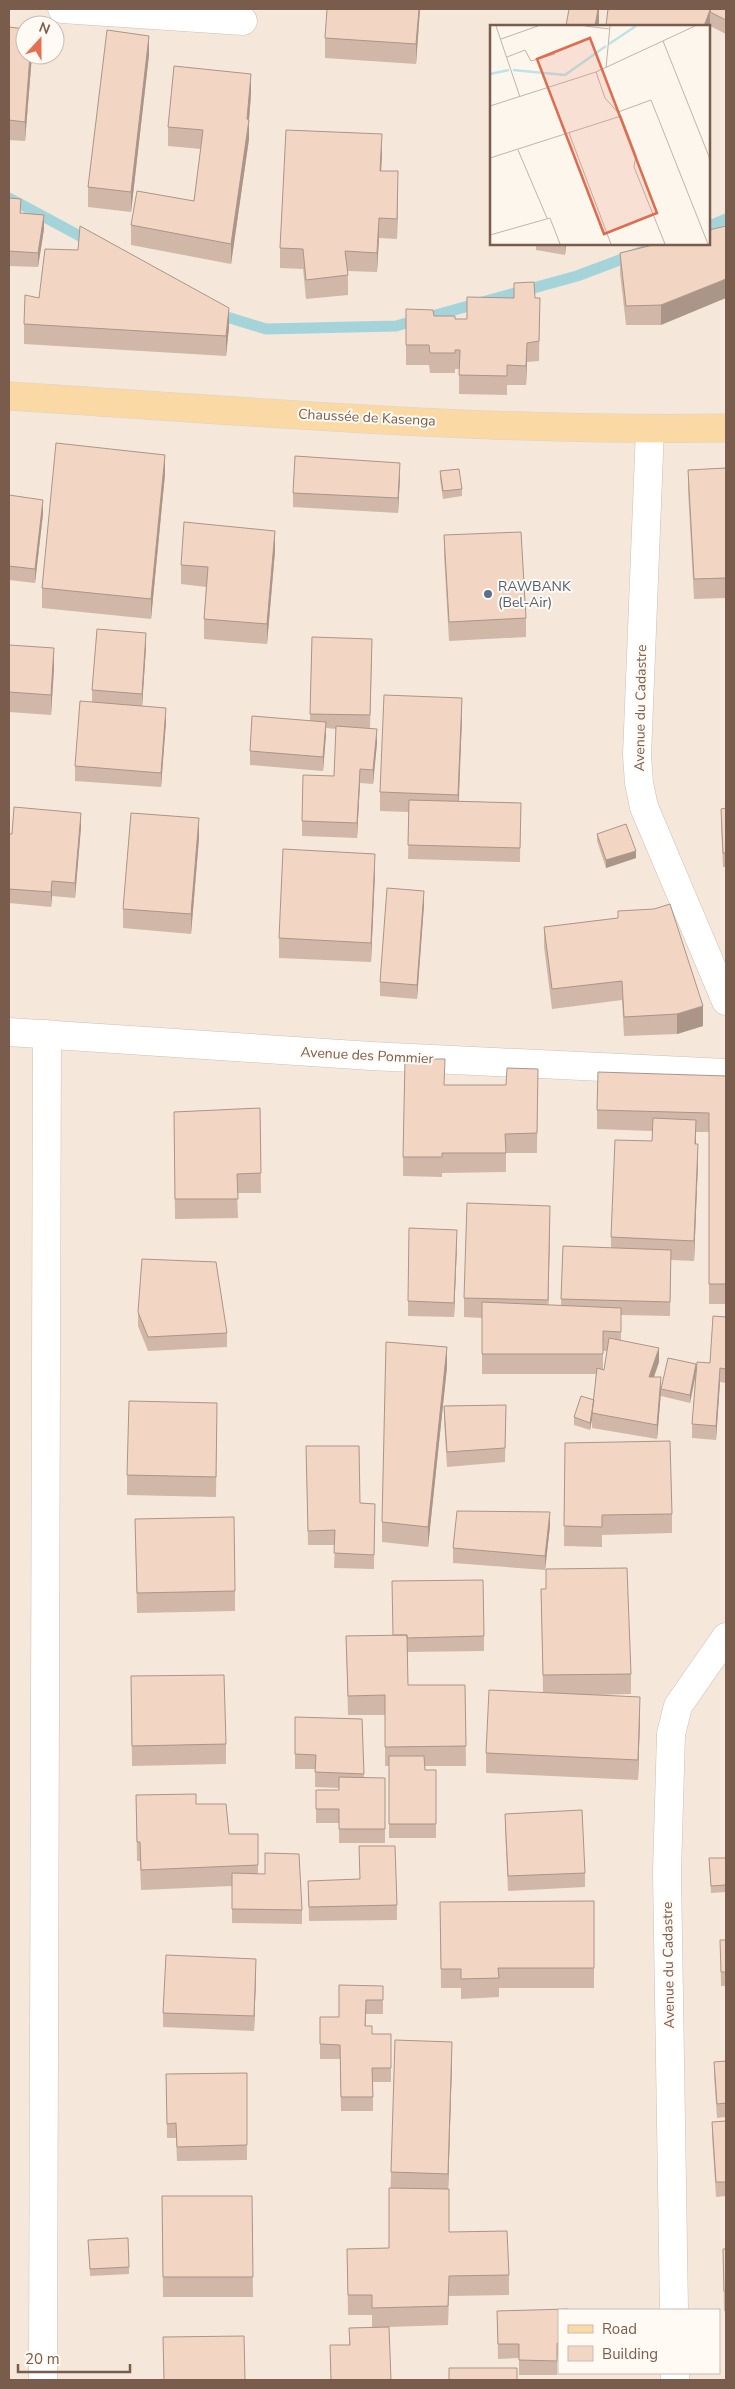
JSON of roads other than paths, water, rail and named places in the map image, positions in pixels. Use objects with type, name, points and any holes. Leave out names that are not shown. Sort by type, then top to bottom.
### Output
[{"type":"main road","name":"Chaussée de Kasenga","points":[[9,396],[375,419],[650,429],[726,428]]},
{"type":"street","points":[[62,9],[243,21]]},
{"type":"street","name":"Avenue du Cadastre","points":[[650,429],[637,755],[639,783],[644,807],[726,1001]]},
{"type":"street","name":"Avenue des Pommier","points":[[9,1032],[371,1056],[726,1074]]},
{"type":"street","points":[[43,2380],[47,1034]]},
{"type":"street","name":"Avenue du Cadastre","points":[[674,2309],[667,1872],[671,1734],[678,1706],[726,1637]]},
{"type":"waterway","points":[[9,198],[91,242]]},
{"type":"waterway","points":[[710,226],[726,219]]},
{"type":"waterway","points":[[217,311],[227,317],[266,329],[396,326],[577,276],[659,245]]},
{"type":"place","name":"RAWBANK (Bel-Air)","points":[[488,594]]}]
